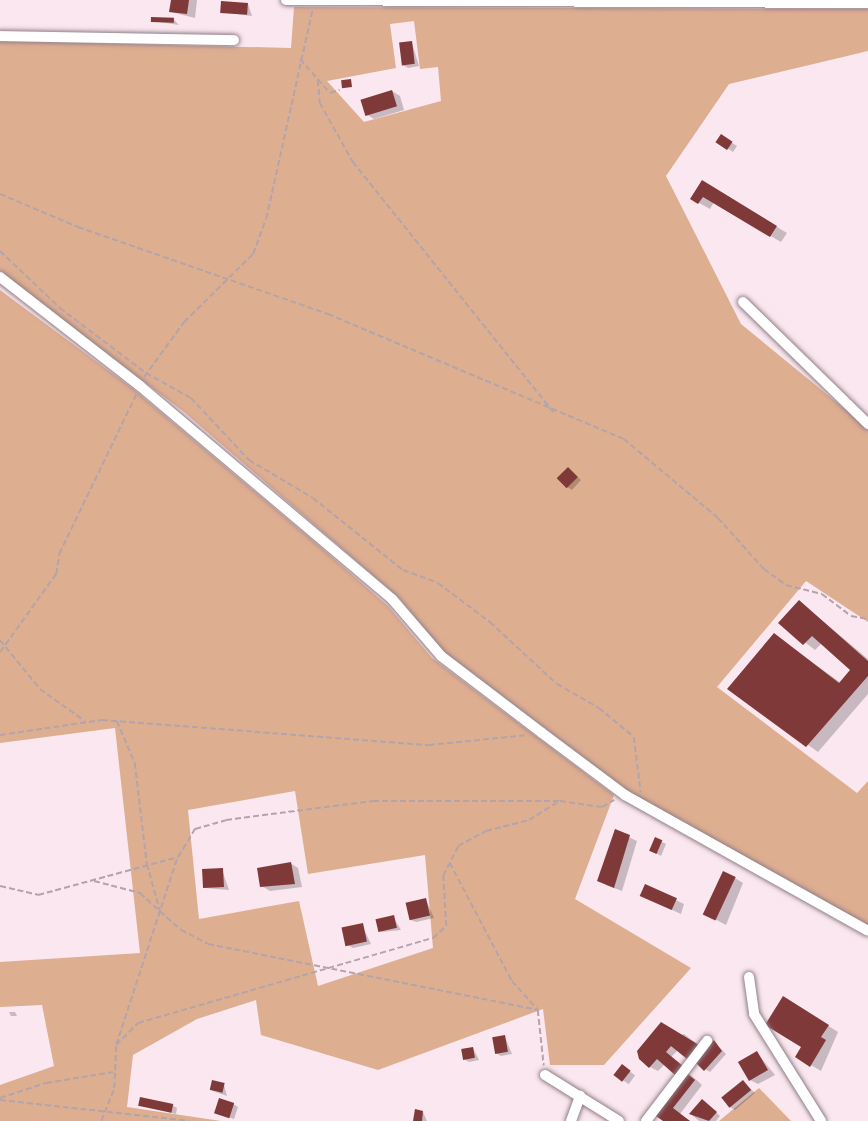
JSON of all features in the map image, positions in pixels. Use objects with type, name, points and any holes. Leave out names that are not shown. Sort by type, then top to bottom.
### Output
[{"type":"street","points":[[286,0],[868,3]]},
{"type":"street","points":[[0,36],[234,40]]},
{"type":"street","points":[[0,277],[140,386],[392,599],[441,656],[542,733],[625,795],[868,931]]},
{"type":"street","points":[[743,302],[868,424]]},
{"type":"street","points":[[748,977],[754,1014],[821,1121]]},
{"type":"street","points":[[646,1121],[707,1041]]},
{"type":"street","points":[[545,1075],[619,1121]]},
{"type":"street","points":[[571,1121],[580,1096]]},
{"type":"path","points":[[0,652],[56,574],[59,554],[146,373],[184,322],[253,254],[266,219],[313,1]]},
{"type":"path","points":[[300,59],[330,93],[340,90]]},
{"type":"path","points":[[318,80],[320,103],[353,162],[555,413]]},
{"type":"path","points":[[0,194],[225,281],[328,314],[555,413],[624,439],[718,518],[786,585],[822,594],[851,616],[868,619]]},
{"type":"path","points":[[0,251],[60,308],[146,373],[191,398],[249,460],[313,498],[403,570],[438,583],[490,622],[557,684],[599,708],[634,737],[643,804]]},
{"type":"path","points":[[0,640],[40,689],[86,722]]},
{"type":"path","points":[[117,721],[135,763],[147,864],[161,912]]},
{"type":"path","points":[[0,735],[86,722],[117,721],[429,745],[542,733]]},
{"type":"path","points":[[101,1121],[107,1112],[115,1072],[116,1045],[178,857],[195,829],[226,820],[374,801],[560,801],[602,807],[625,795]]},
{"type":"path","points":[[116,1045],[138,1023],[180,1006],[433,938],[446,926],[443,876],[458,846],[486,831],[529,820],[560,801]]},
{"type":"path","points":[[0,886],[38,895],[178,857]]},
{"type":"path","points":[[450,862],[512,981],[538,1010],[545,1075]]},
{"type":"path","points":[[94,881],[140,893],[161,912],[208,944],[317,969],[538,1010]]},
{"type":"path","points":[[0,1099],[46,1083],[115,1072]]},
{"type":"path","points":[[0,1099],[189,1121]]},
{"type":"shaded area","points":[[294,7],[868,9],[868,51],[729,84],[666,176],[741,324],[868,428],[868,622],[806,581],[717,687],[857,793],[868,781],[868,926],[629,792],[443,651],[399,598],[184,412],[0,272],[0,41],[291,48]],"holes":[[[414,21],[420,69],[438,67],[441,101],[364,122],[327,81],[396,68],[390,24]]]},
{"type":"shaded area","points":[[0,290],[132,388],[318,545],[388,606],[432,658],[614,795],[575,899],[691,968],[604,1065],[550,1065],[543,1009],[378,1070],[261,1035],[256,1000],[197,1019],[133,1055],[127,1107],[221,1121],[0,1121],[0,1085],[54,1066],[42,1005],[0,1007],[0,962],[140,953],[115,728],[0,743]],"holes":[[[295,791],[308,874],[425,855],[433,948],[318,986],[299,901],[199,919],[188,810]]]},
{"type":"shaded area","points":[[759,1088],[791,1121],[719,1121]]},
{"type":"building","points":[[171,0],[189,0],[187,14],[169,12]]},
{"type":"building","points":[[221,1],[248,3],[247,15],[220,13]]},
{"type":"building","points":[[151,17],[174,18],[174,23],[151,22]]},
{"type":"building","points":[[412,41],[415,64],[402,65],[399,43]]},
{"type":"building","points":[[351,79],[352,87],[342,88],[341,80]]},
{"type":"building","points":[[392,90],[397,106],[365,116],[360,100]]},
{"type":"building","points":[[721,134],[733,142],[727,150],[715,142]]},
{"type":"building","points":[[702,180],[777,226],[770,237],[703,197],[698,204],[690,199]]},
{"type":"building","points":[[568,467],[578,477],[567,488],[557,478]]},
{"type":"building","points":[[799,600],[868,661],[868,676],[806,747],[727,689],[774,633],[839,683],[850,670],[812,636],[803,645],[778,623]]},
{"type":"building","points":[[615,829],[630,835],[614,888],[597,881]]},
{"type":"building","points":[[655,837],[662,840],[657,854],[649,851]]},
{"type":"building","points":[[291,862],[295,884],[260,887],[257,868]]},
{"type":"building","points":[[223,868],[224,887],[203,888],[202,869]]},
{"type":"building","points":[[723,871],[736,877],[715,920],[703,915]]},
{"type":"building","points":[[645,884],[677,898],[672,910],[640,896]]},
{"type":"building","points":[[426,898],[430,916],[410,920],[406,903]]},
{"type":"building","points":[[394,915],[397,928],[378,932],[375,919]]},
{"type":"building","points":[[363,923],[367,942],[345,946],[341,928]]},
{"type":"building","points":[[783,996],[829,1025],[821,1037],[826,1040],[810,1067],[795,1057],[801,1047],[765,1025]]},
{"type":"building","points":[[661,1022],[699,1045],[687,1059],[671,1046],[666,1052],[683,1066],[675,1075],[657,1059],[649,1068],[639,1059],[637,1051]]},
{"type":"building","points":[[505,1035],[508,1052],[495,1054],[492,1037]]},
{"type":"building","points":[[714,1040],[722,1051],[704,1071],[695,1062]]},
{"type":"building","points":[[473,1047],[475,1058],[463,1060],[461,1049]]},
{"type":"building","points":[[757,1051],[768,1070],[749,1081],[738,1062]]},
{"type":"building","points":[[622,1064],[631,1071],[622,1082],[613,1075]]},
{"type":"building","points":[[685,1072],[695,1080],[673,1108],[690,1121],[663,1121],[653,1114]]},
{"type":"building","points":[[212,1080],[225,1083],[222,1093],[210,1090]]},
{"type":"building","points":[[743,1080],[751,1090],[729,1108],[721,1098]]},
{"type":"building","points":[[140,1097],[173,1104],[171,1113],[138,1106]]},
{"type":"building","points":[[219,1098],[234,1103],[229,1118],[214,1113]]},
{"type":"building","points":[[702,1099],[717,1112],[709,1121],[689,1114]]},
{"type":"building","points":[[415,1109],[423,1111],[422,1121],[413,1121]]}]
